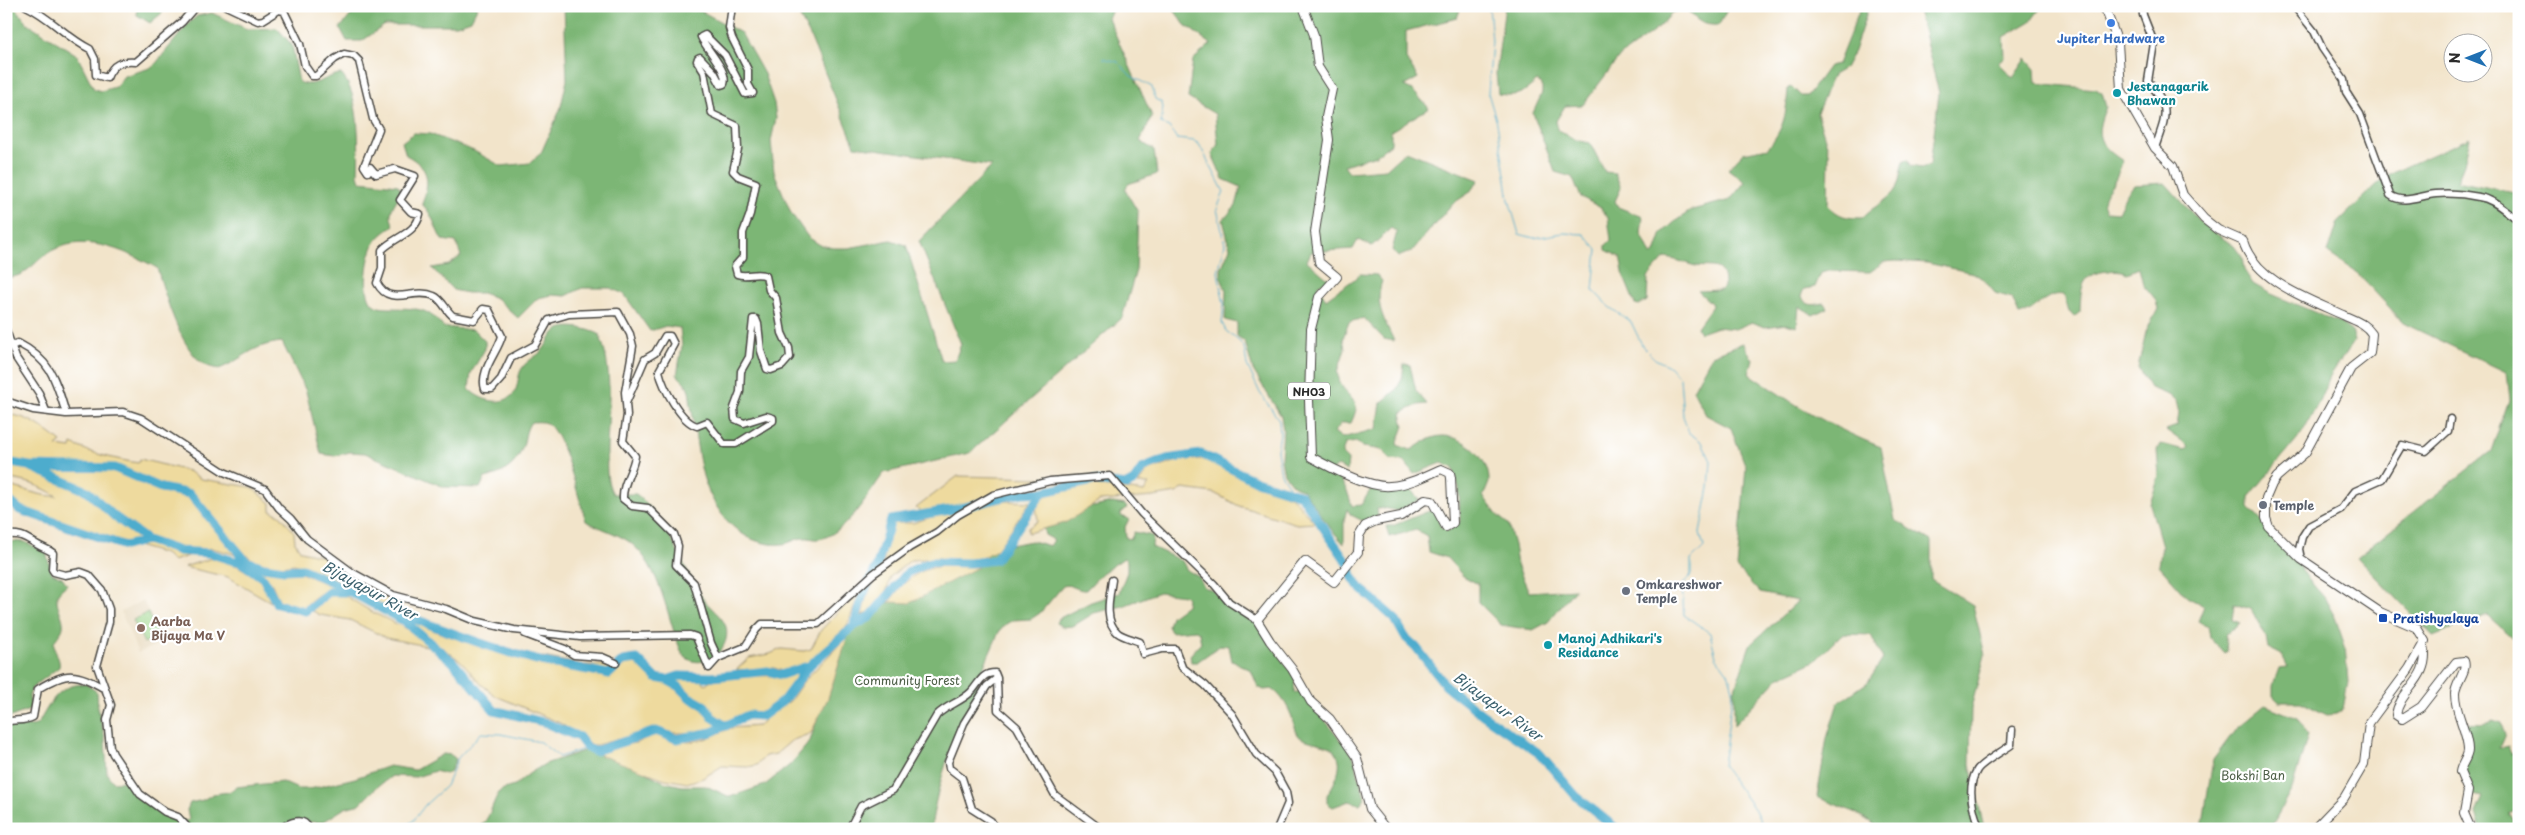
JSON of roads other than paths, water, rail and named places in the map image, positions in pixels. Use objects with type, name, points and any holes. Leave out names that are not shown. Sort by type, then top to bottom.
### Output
[{"type":"main road","name":"NH03","points":[[1257,620],[1305,561],[1334,582],[1356,556],[1359,536],[1365,526],[1376,521],[1401,516],[1425,500],[1432,501],[1446,526],[1453,523],[1450,473],[1441,468],[1426,476],[1390,487],[1362,481],[1337,472],[1311,457],[1309,400],[1311,329],[1319,297],[1337,277],[1319,262],[1315,232],[1329,140],[1326,117],[1332,89],[1318,67],[1314,35],[1303,6]]},
{"type":"main road","points":[[2100,6],[2107,12],[2118,43],[2121,89],[2155,148],[2173,166],[2183,195],[2204,219],[2218,230],[2243,241],[2246,252],[2256,266],[2287,288],[2361,323],[2372,334],[2370,353],[2351,368],[2305,453],[2277,477],[2266,498],[2265,506],[2269,527],[2301,559],[2380,612],[2417,628],[2424,636],[2425,653],[2419,676],[2403,698],[2396,717],[2404,718],[2421,707],[2456,662],[2464,661],[2465,669],[2455,691],[2455,705],[2468,746],[2460,772],[2468,791],[2464,813],[2471,829]]},
{"type":"main road","points":[[1257,620],[1270,641],[1292,669],[1311,702],[1330,719],[1357,758],[1370,809],[1386,829]]},
{"type":"main road","points":[[2314,829],[2344,798],[2364,764],[2369,723],[2424,646]]},
{"type":"street","points":[[26,6],[65,32],[73,41],[90,49],[95,59],[96,75],[107,78],[111,68],[121,61],[136,62],[182,22],[196,6]]},
{"type":"street","points":[[226,6],[258,21],[279,10],[284,11],[298,38],[305,66],[312,76],[316,76],[334,59],[344,54],[354,56],[359,61],[373,119],[379,129],[364,166],[368,172],[370,167],[376,174],[395,169],[415,176],[400,200],[411,212],[420,214],[418,223],[405,236],[390,242],[382,250],[382,268],[377,283],[379,288],[399,298],[424,292],[437,297],[453,316],[474,320],[483,309],[489,310],[502,336],[483,383],[485,389],[492,389],[511,358],[535,345],[549,320],[568,314],[618,312],[630,334],[633,346],[625,392],[627,415],[623,441],[635,456],[634,465],[622,489],[623,499],[632,506],[648,508],[674,534],[678,546],[676,565],[680,572],[694,583],[711,644],[718,658]]},
{"type":"street","points":[[626,404],[645,359],[655,353],[665,336],[670,336],[674,344],[673,348],[659,371],[666,391],[688,422],[697,426],[707,422],[721,441],[727,445],[736,444],[773,421],[773,418],[766,416],[744,423],[735,419],[733,414],[735,401],[740,392],[740,377],[749,357],[753,319],[756,319],[758,324],[761,351],[767,369],[771,370],[782,366],[790,357],[790,353],[782,332],[776,298],[769,290],[766,276],[760,273],[743,276],[737,274],[735,266],[743,256],[743,233],[750,214],[756,183],[738,176],[733,171],[738,149],[737,126],[712,114],[704,72],[697,61],[700,58],[714,72],[721,85],[724,84],[724,76],[703,42],[701,37],[704,35],[725,54],[745,94],[753,93],[748,84],[748,70],[729,28],[732,6]]},
{"type":"street","points":[[2142,6],[2143,15],[2154,43],[2148,81],[2163,99],[2165,119],[2155,148]]},
{"type":"street","points":[[2294,6],[2314,30],[2322,48],[2344,80],[2346,92],[2360,114],[2390,195],[2411,199],[2438,194],[2480,197],[2497,204],[2519,220]]},
{"type":"street","points":[[6,330],[11,347],[21,368],[40,393],[46,411]]},
{"type":"street","points":[[11,347],[18,343],[31,350],[50,367],[66,414]]},
{"type":"street","points":[[6,401],[24,408],[66,414],[123,412],[141,418],[224,472],[265,489],[279,508],[291,519],[307,539],[353,573],[393,595],[446,609],[475,621],[514,630],[580,638],[690,635],[696,637],[709,668],[718,658],[745,647],[762,624],[818,624],[880,568],[938,532],[958,515],[993,495],[1050,481],[1099,475],[1110,476],[1142,514],[1214,584],[1229,602],[1257,620]]},
{"type":"street","points":[[2301,559],[2299,549],[2302,537],[2309,526],[2341,508],[2355,491],[2382,479],[2402,445],[2426,451],[2448,431],[2450,420]]},
{"type":"street","points":[[6,535],[22,535],[30,538],[36,544],[53,553],[52,569],[54,572],[65,575],[78,572],[85,573],[102,590],[109,609],[109,622],[97,666],[112,709],[107,720],[110,747],[121,769],[140,794],[165,812],[178,817],[189,829]]},
{"type":"street","points":[[1112,580],[1108,606],[1112,624],[1118,633],[1140,642],[1143,654],[1162,649],[1175,649],[1182,667],[1205,686],[1232,714],[1256,754],[1275,772],[1288,798],[1287,807],[1277,829]]},
{"type":"street","points":[[514,630],[565,649],[574,655],[602,657],[616,663]]},
{"type":"street","points":[[849,829],[861,806],[893,790],[937,715],[946,706],[972,691],[984,676],[995,673],[997,678],[998,710],[1017,727],[1055,795],[1101,829]]},
{"type":"street","points":[[6,722],[15,720],[25,721],[33,717],[38,689],[59,676],[82,676],[105,689]]},
{"type":"street","points":[[995,829],[991,821],[972,809],[962,778],[950,769],[948,762],[964,723],[986,686],[997,678]]},
{"type":"street","points":[[1974,829],[1978,824],[1973,810],[1971,791],[1977,770],[2011,744],[2012,730]]},
{"type":"street","points":[[281,829],[292,822],[299,821],[306,823],[309,829]]},
{"type":"waterway","points":[[1489,6],[1492,41],[1488,93],[1497,123],[1509,200],[1519,234],[1534,238],[1563,233],[1584,234],[1597,249],[1593,290],[1609,307],[1631,322],[1643,347],[1655,359],[1669,366],[1680,378],[1683,416],[1689,433],[1702,442],[1711,461],[1709,488],[1700,533],[1704,547],[1691,560],[1691,575],[1682,585],[1684,615],[1710,633],[1716,657],[1728,673],[1733,689],[1723,766],[1755,810],[1764,829]]},
{"type":"waterway","points":[[1103,58],[1118,62],[1131,76],[1152,87],[1155,99],[1161,102],[1163,107],[1161,124],[1169,127],[1177,139],[1194,141],[1199,144],[1224,192],[1217,209],[1225,244],[1218,272],[1224,304],[1222,323],[1226,331],[1244,347],[1247,365],[1260,393],[1279,420],[1280,434],[1277,450],[1281,474],[1291,489],[1301,495]]},
{"type":"waterway","name":"Bijayapur River","points":[[6,498],[20,510],[125,546],[147,540],[179,551],[209,553],[234,561],[246,561],[264,567],[284,570],[303,569],[336,584],[404,621],[452,661],[494,710],[543,722],[579,737],[587,748],[595,751],[656,731],[677,739],[712,732],[748,715],[763,716],[783,701],[810,665],[854,626],[870,617],[908,572],[931,562],[970,563],[995,560],[1043,492],[1093,481],[1127,485],[1134,481],[1142,469],[1167,459],[1201,454],[1256,481],[1301,495],[1349,565],[1352,576],[1359,587],[1395,619],[1405,637],[1416,647],[1446,686],[1483,715],[1540,754],[1576,796],[1617,829]]},
{"type":"waterway","points":[[6,462],[29,466],[87,491],[115,517],[147,540]]},
{"type":"waterway","points":[[29,466],[115,468],[161,488],[190,494],[246,561]]},
{"type":"waterway","points":[[854,626],[862,597],[877,566],[891,520],[956,509],[1022,493],[1043,492]]},
{"type":"waterway","points":[[239,561],[263,578],[277,604],[305,611],[329,592],[348,592]]},
{"type":"waterway","points":[[404,621],[412,618],[514,654],[549,663],[609,674],[623,661],[637,659],[656,678],[667,680],[678,686],[689,697],[705,706],[712,717],[726,726]]},
{"type":"waterway","points":[[667,680],[679,676],[712,677],[768,671],[781,675],[808,666]]},
{"type":"waterway","points":[[399,829],[412,822],[426,804],[446,786],[458,758],[481,733],[501,734],[540,742],[559,757],[587,748]]},
{"type":"place","name":"Jupiter Hardware","points":[[2111,23]]},
{"type":"place","name":"Jestanagarik Bhawan","points":[[2117,93]]},
{"type":"place","name":"Temple","points":[[2263,505]]},
{"type":"place","name":"Omkareshwor Temple","points":[[1626,591]]},
{"type":"place","name":"Pratishyalaya","points":[[2383,618]]},
{"type":"place","name":"Aarba Bijaya Ma V","points":[[141,628]]},
{"type":"place","name":"Manoj Adhikari's Residance","points":[[1548,645]]},
{"type":"park label","name":"Community Forest","points":[[907,680]]},
{"type":"park label","name":"Bokshi Ban","points":[[2253,775]]}]
